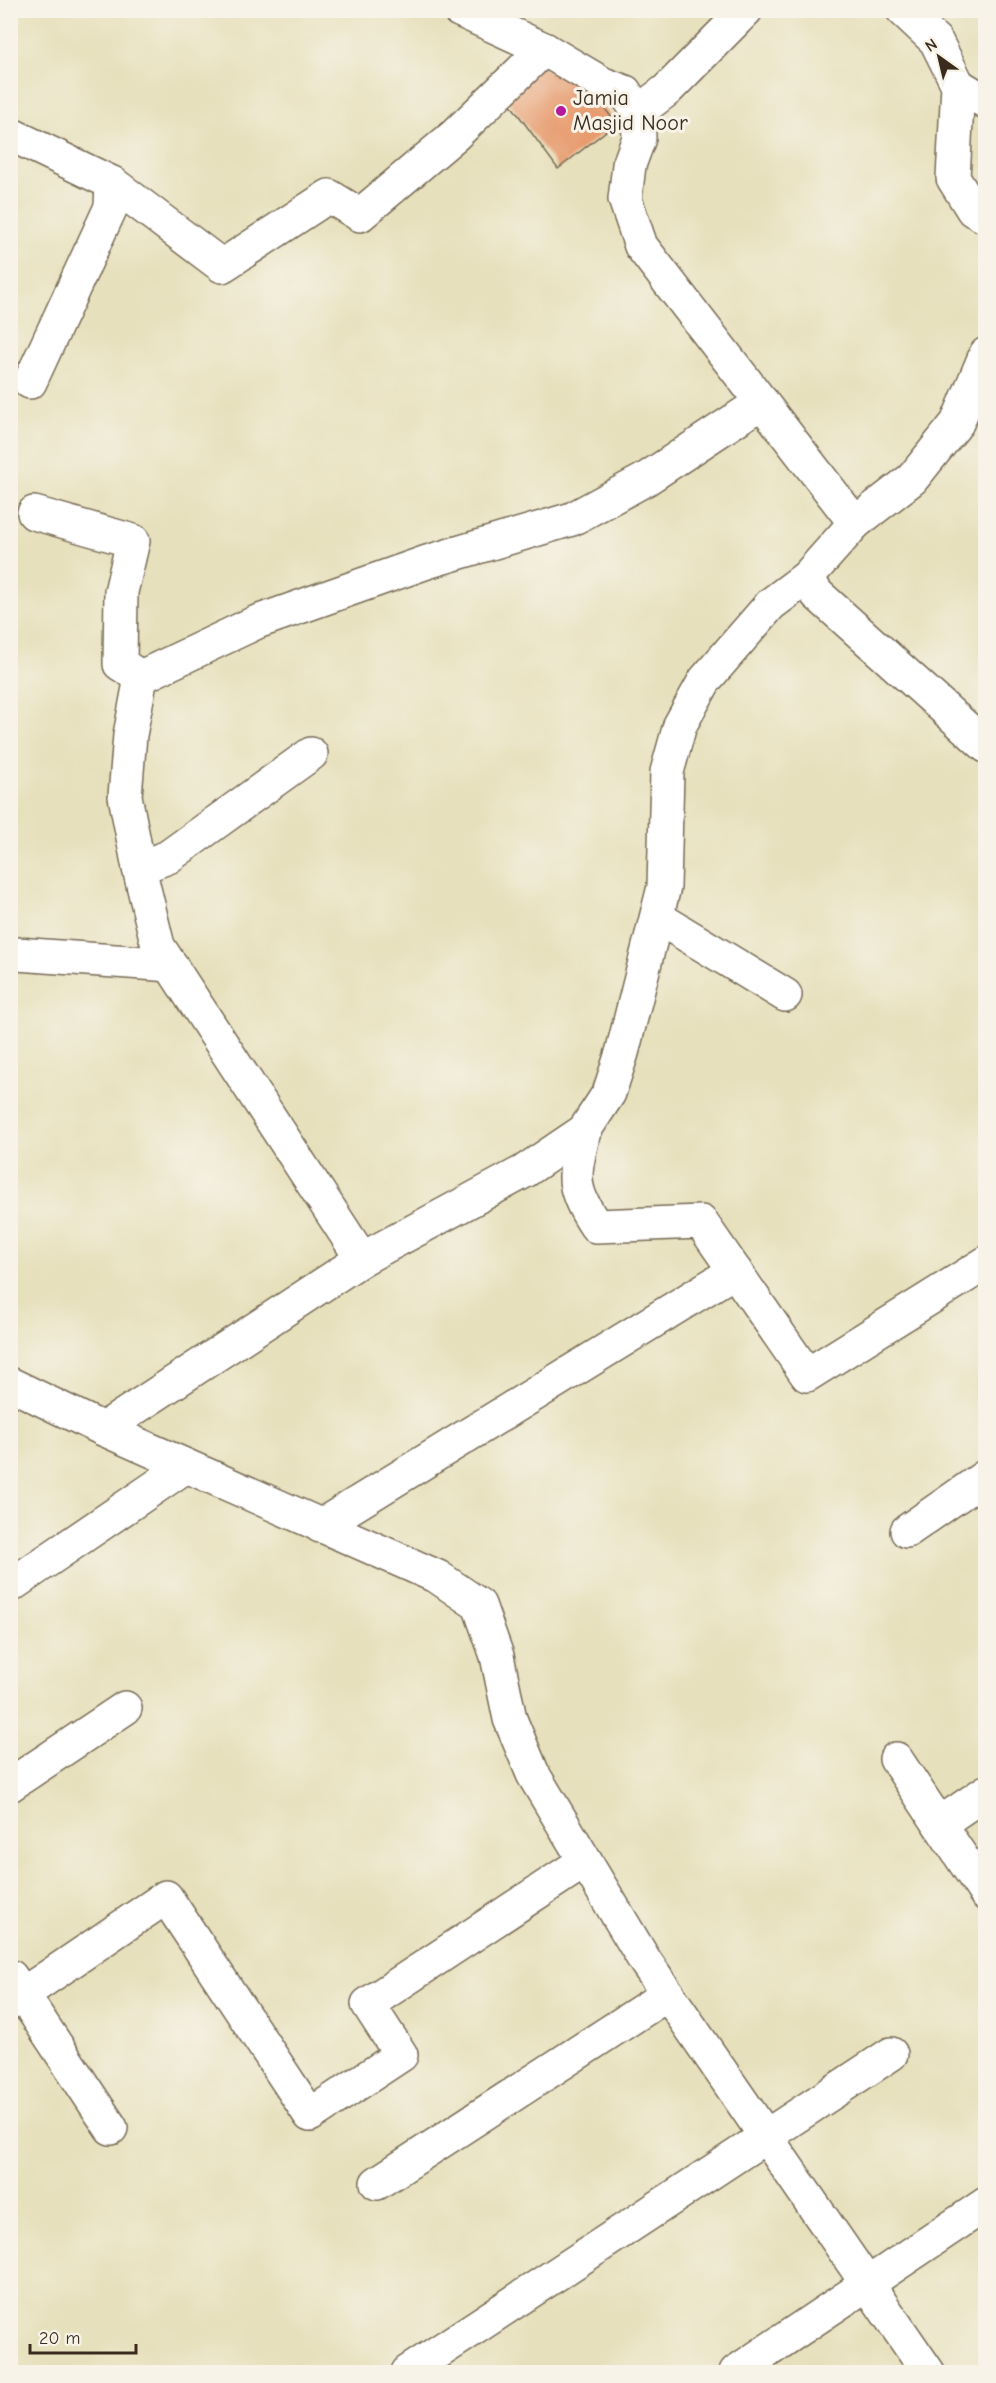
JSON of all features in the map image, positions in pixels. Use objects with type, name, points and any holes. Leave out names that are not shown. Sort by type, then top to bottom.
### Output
[{"type":"street","points":[[459,10],[544,49],[603,84],[625,92],[638,112],[639,138],[629,165],[625,199],[642,246],[855,523]]},
{"type":"street","points":[[638,112],[667,90],[746,10]]},
{"type":"street","points":[[903,10],[936,41],[958,85],[953,178],[973,210],[986,218]]},
{"type":"street","points":[[10,134],[112,183],[222,266],[329,196],[360,215],[455,135],[544,49]]},
{"type":"street","points":[[958,85],[986,102]]},
{"type":"street","points":[[30,382],[111,207],[112,183]]},
{"type":"street","points":[[986,354],[975,412],[957,423],[912,479],[855,523],[807,577],[771,604],[705,680],[680,725],[667,772],[664,887],[657,917],[622,1053],[609,1093],[584,1131],[574,1177],[583,1206],[596,1226],[701,1222],[807,1375],[986,1263]]},
{"type":"street","points":[[141,677],[257,622],[427,562],[572,519],[646,479],[762,402]]},
{"type":"street","points":[[34,513],[133,541],[121,592],[120,664],[141,677]]},
{"type":"street","points":[[807,577],[818,594],[986,746]]},
{"type":"street","points":[[141,677],[130,735],[125,796],[158,946],[362,1259]]},
{"type":"street","points":[[139,868],[168,857],[311,754]]},
{"type":"street","points":[[657,917],[785,995]]},
{"type":"street","points":[[17,954],[171,965]]},
{"type":"street","points":[[103,1429],[362,1259],[525,1171],[584,1131]]},
{"type":"street","points":[[320,1526],[735,1271]]},
{"type":"street","points":[[10,1384],[103,1429],[438,1577],[479,1605],[497,1656],[510,1719],[533,1774],[645,1961],[928,2373]]},
{"type":"street","points":[[10,1586],[186,1466]]},
{"type":"street","points":[[907,1531],[982,1486]]},
{"type":"street","points":[[10,1785],[125,1708]]},
{"type":"street","points":[[896,1759],[986,1894]]},
{"type":"street","points":[[939,1824],[986,1792]]},
{"type":"street","points":[[111,2128],[15,1991],[166,1897],[310,2115],[401,2055],[368,2004],[585,1861]]},
{"type":"street","points":[[377,2183],[668,1994]]},
{"type":"street","points":[[408,2373],[891,2054]]},
{"type":"street","points":[[736,2373],[986,2204]]},
{"type":"building","name":"Jamia Masjid Noor","points":[[541,67],[589,88],[616,123],[558,169],[506,98]]},
{"type":"place","name":"Jamia Masjid Noor","points":[[561,111]]}]
